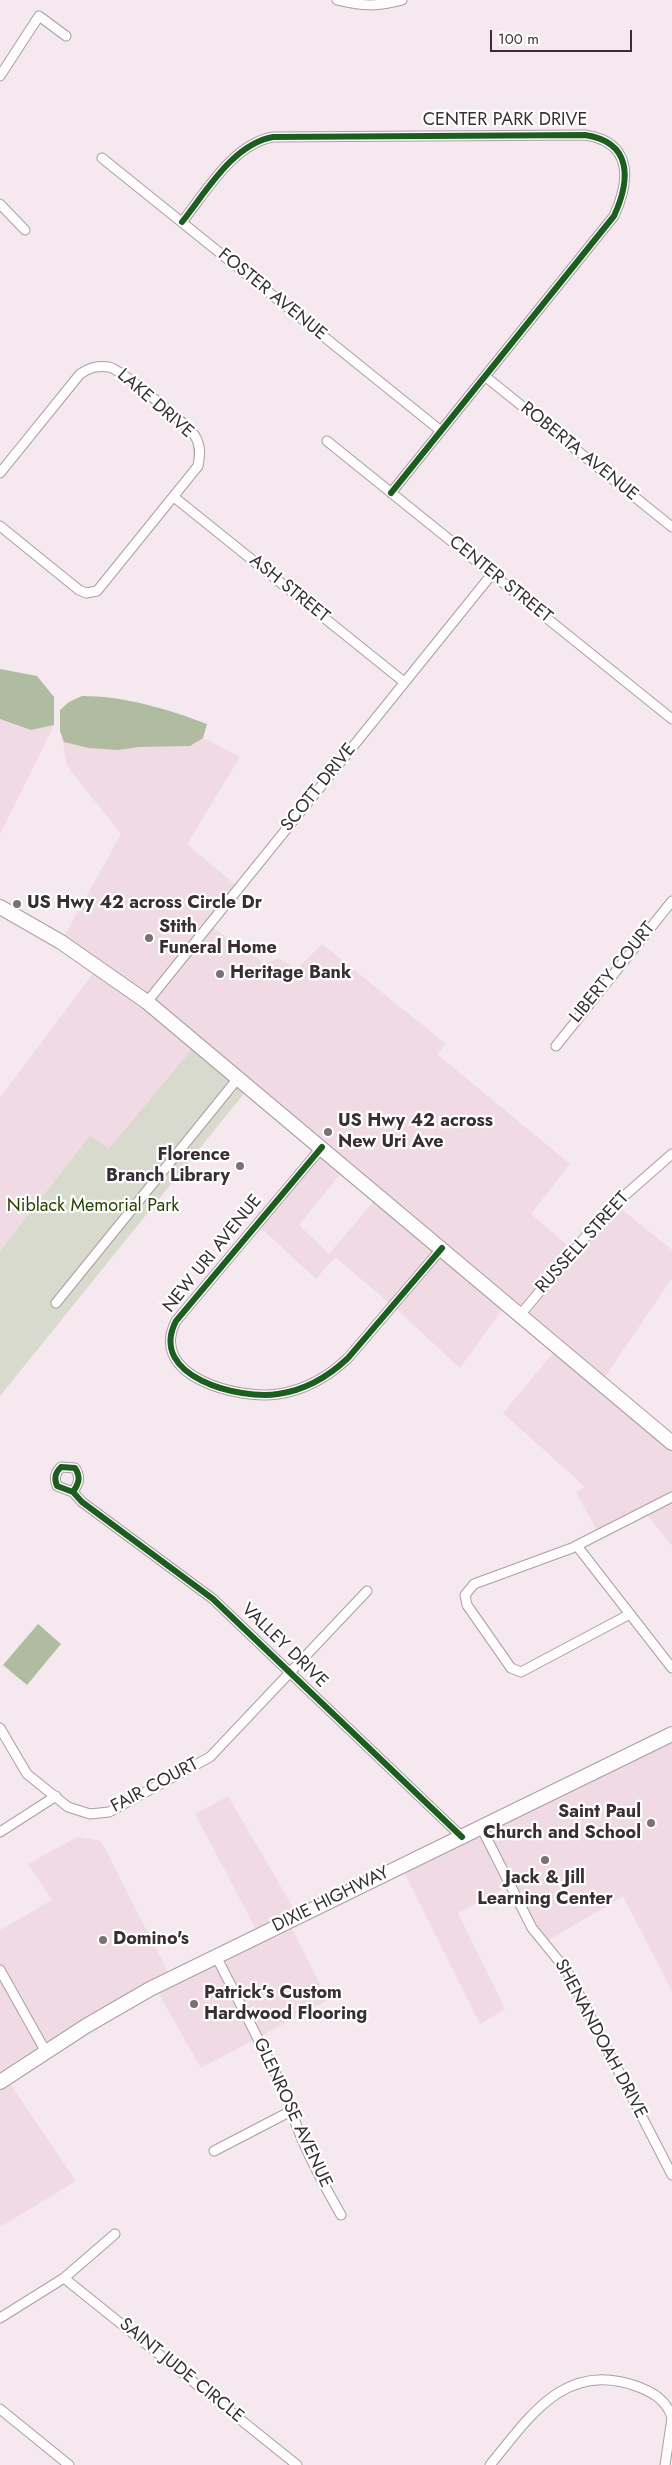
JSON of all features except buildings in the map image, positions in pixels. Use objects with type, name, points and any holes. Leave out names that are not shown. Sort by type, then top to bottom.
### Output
[{"type":"main road","points":[[0,907],[61,942],[147,1002],[239,1077],[672,1443]]},
{"type":"main road","name":"DIXIE HIGHWAY","points":[[0,2082],[143,1993],[672,1734]]},
{"type":"street","points":[[337,0],[363,6],[384,5],[402,0]]},
{"type":"street","points":[[0,76],[39,16],[66,36]]},
{"type":"street","name":"CENTER PARK DRIVE","points":[[182,222],[236,155],[250,144],[266,138],[585,135],[609,141],[620,155],[624,171],[622,196],[614,216],[391,493]]},
{"type":"street","name":"FOSTER AVENUE","points":[[102,158],[441,431]]},
{"type":"street","points":[[0,204],[25,230]]},
{"type":"street","name":"LAKE DRIVE","points":[[0,473],[80,374],[93,367],[109,367],[120,371],[191,432],[196,438],[200,452],[198,466],[102,588],[92,593],[79,590],[0,526]]},
{"type":"street","name":"ROBERTA AVENUE","points":[[486,377],[672,527]]},
{"type":"street","name":"CENTER STREET","points":[[328,441],[672,719]]},
{"type":"street","name":"ASH STREET","points":[[174,497],[404,682]]},
{"type":"street","name":"SCOTT DRIVE","points":[[147,1002],[492,574]]},
{"type":"street","name":"LIBERTY COURT","points":[[556,1046],[672,901]]},
{"type":"street","points":[[56,1303],[239,1077]]},
{"type":"street","name":"NEW URI AVENUE","points":[[322,1147],[176,1321],[171,1334],[172,1348],[178,1360],[188,1372],[212,1387],[243,1394],[277,1395],[310,1386],[348,1358],[442,1248]]},
{"type":"street","name":"RUSSELL STREET","points":[[520,1315],[607,1210],[672,1154]]},
{"type":"street","name":"VALLEY DRIVE","points":[[73,1492],[82,1502],[213,1599],[462,1837]]},
{"type":"street","points":[[630,1614],[521,1672],[511,1668],[467,1605],[465,1595],[474,1584],[577,1546],[672,1497]]},
{"type":"street","points":[[577,1546],[672,1668]]},
{"type":"street","name":"FAIR COURT","points":[[0,1728],[27,1774],[68,1807],[83,1814],[99,1814],[117,1808],[210,1757],[367,1591]]},
{"type":"street","points":[[0,1832],[56,1796]]},
{"type":"street","name":"SHENANDOAH DRIVE","points":[[481,1827],[532,1928],[567,1971],[672,2176]]},
{"type":"street","name":"GLENROSE AVENUE","points":[[216,1956],[283,2088],[291,2112],[321,2179],[341,2215]]},
{"type":"street","points":[[0,1970],[46,2052]]},
{"type":"street","points":[[214,2151],[291,2112]]},
{"type":"street","points":[[0,2318],[64,2278],[114,2234]]},
{"type":"street","name":"SAINT JUDE CIRCLE","points":[[64,2278],[297,2465]]},
{"type":"street","points":[[490,2465],[545,2400],[567,2388],[582,2383],[612,2380],[647,2390],[663,2400],[672,2418],[665,2465]]},
{"type":"street","points":[[0,2409],[69,2465]]},
{"type":"shaded area","points":[[0,669],[37,676],[54,697],[54,725],[31,730],[0,719]]},
{"type":"shaded area","points":[[82,696],[114,698],[146,704],[207,724],[203,738],[190,746],[139,747],[118,750],[89,748],[64,742],[60,731],[60,710],[69,702]]},
{"type":"shaded area","points":[[0,719],[31,730],[54,725],[0,834]]},
{"type":"shaded area","points":[[60,724],[203,738],[240,757],[187,844],[239,888],[209,925],[265,964],[278,958],[297,969],[322,944],[446,1044],[437,1054],[570,1164],[531,1214],[573,1250],[615,1204],[672,1250],[672,1278],[601,1383],[672,1443],[672,1546],[644,1511],[598,1533],[576,1492],[585,1487],[503,1413],[558,1347],[506,1304],[460,1368],[393,1306],[335,1257],[316,1279],[257,1224],[322,1147],[198,1043],[109,1150],[90,1137],[0,1251],[0,1098],[98,967],[61,942],[121,834],[67,766]],"holes":[[[346,1167],[379,1195],[329,1254],[299,1225]]]},
{"type":"shaded area","points":[[38,1624],[61,1644],[27,1685],[3,1665]]},
{"type":"shaded area","points":[[672,1734],[672,1991],[623,1896],[544,1943],[510,1885],[458,1913],[505,2009],[480,2024],[401,1866]]},
{"type":"shaded area","points":[[228,1796],[298,1916],[288,1921],[328,2000],[201,2068],[155,1987],[6,2078],[76,2181],[0,2227],[0,1930],[52,1900],[28,1864],[77,1837],[101,1841],[171,1978],[259,1935],[195,1814]]},
{"type":"green space","name":"Niblack Memorial Park","points":[[198,1042],[250,1086],[0,1396],[0,1251],[90,1136],[109,1149]]},
{"type":"cycle path","points":[[182,222],[233,159],[259,141],[273,137],[585,135],[612,145],[619,154],[624,164],[625,176],[620,202],[614,216],[391,493]]},
{"type":"cycle path","points":[[322,1147],[176,1321],[170,1340],[174,1357],[186,1370],[202,1381],[221,1388],[262,1395],[288,1392],[316,1382],[348,1358],[442,1248]]},
{"type":"cycle path","points":[[73,1492],[57,1486],[57,1471],[61,1467],[75,1468],[78,1480],[73,1492],[82,1502],[213,1599],[462,1837]]},
{"type":"place","name":"US Hwy 42 across Circle Dr","points":[[17,904]]},
{"type":"place","name":"Stith Funeral Home","points":[[149,938]]},
{"type":"place","name":"Heritage Bank","points":[[220,974]]},
{"type":"place","name":"US Hwy 42 across New Uri Ave","points":[[328,1132]]},
{"type":"place","name":"Florence Branch Library","points":[[240,1166]]},
{"type":"place","name":"Saint Paul Church and School","points":[[651,1823]]},
{"type":"place","name":"Jack & Jill Learning Center","points":[[545,1860]]},
{"type":"place","name":"Domino's","points":[[103,1940]]},
{"type":"place","name":"Patrick’s Custom Hardwood Flooring","points":[[194,2004]]}]
